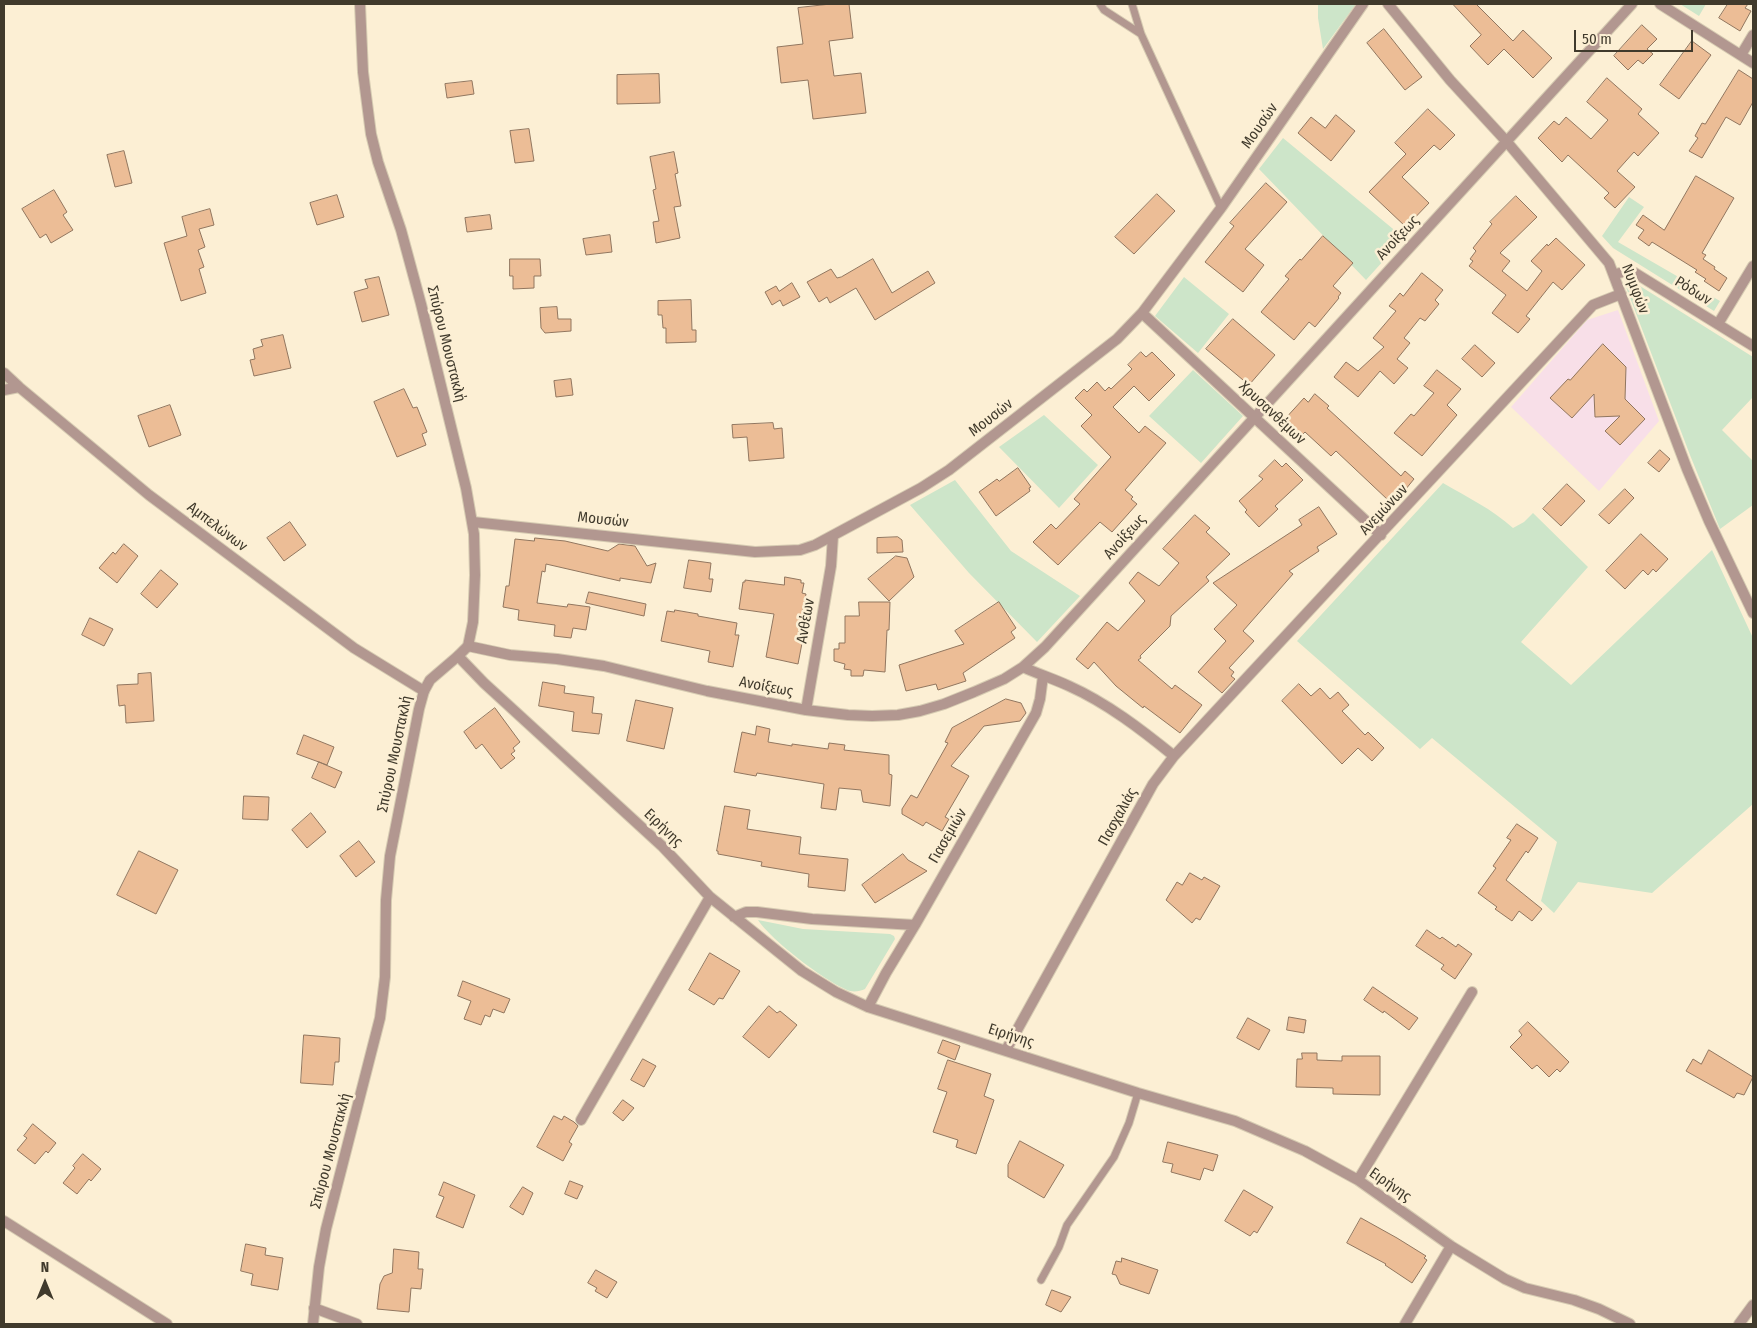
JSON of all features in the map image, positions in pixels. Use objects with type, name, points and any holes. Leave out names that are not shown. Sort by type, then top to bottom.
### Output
[{"type":"street","name":"Σπύρου Μουστακλή","points":[[313,1324],[319,1267],[327,1223],[380,1018],[386,964],[386,900],[390,856],[398,805],[424,691],[434,676],[468,646],[473,622],[476,575],[473,522],[452,428],[401,230],[378,162],[371,134],[363,72],[360,4]]},
{"type":"street","name":"Μουσών","points":[[473,522],[755,552],[800,550],[833,536],[921,488],[949,470],[1117,339],[1142,313],[1221,208],[1363,4]]},
{"type":"street","name":"Νυμφών","points":[[1388,4],[1450,80],[1604,256],[1614,274],[1690,476],[1709,521],[1753,613]]},
{"type":"street","name":"Ανοίξεως","points":[[468,646],[510,655],[552,658],[610,667],[708,691],[848,716],[898,715],[920,711],[944,704],[1004,679],[1023,667],[1045,647],[1632,4]]},
{"type":"street","points":[[1660,4],[1753,63]]},
{"type":"street","points":[[1741,55],[1753,35]]},
{"type":"street","points":[[1718,324],[1753,266]]},
{"type":"street","name":"Ρόδων","points":[[1614,274],[1628,271],[1635,273],[1753,346]]},
{"type":"street","name":"Ανεμώνων","points":[[1174,756],[1593,306],[1621,294]]},
{"type":"street","name":"Χρυσανθέμων","points":[[1142,313],[1381,535]]},
{"type":"street","name":"Αμπελώνων","points":[[4,372],[19,387],[149,495],[354,648],[424,691]]},
{"type":"street","points":[[4,390],[19,387]]},
{"type":"street","name":"Ανθέων","points":[[806,710],[831,566],[833,536]]},
{"type":"street","name":"Ειρήνης","points":[[458,656],[484,683],[662,846],[710,897],[802,971],[836,992],[868,1007],[1138,1093],[1235,1121],[1305,1151],[1358,1180],[1451,1246],[1515,1284],[1574,1300],[1599,1309],[1630,1324]]},
{"type":"street","points":[[1023,667],[1070,687],[1126,719],[1174,756]]},
{"type":"street","name":"Γιασεμιών","points":[[868,1007],[1036,713],[1043,676]]},
{"type":"street","name":"Πασχαλιάς","points":[[1006,1050],[1153,784],[1174,756]]},
{"type":"street","points":[[582,1120],[710,897]]},
{"type":"street","points":[[734,917],[746,912],[757,912],[812,920],[915,925]]},
{"type":"street","points":[[1358,1180],[1472,992]]},
{"type":"street","points":[[4,1221],[167,1324]]},
{"type":"street","points":[[1405,1324],[1451,1246]]},
{"type":"street","points":[[1739,1324],[1753,1305]]},
{"type":"street","points":[[314,1308],[357,1324]]},
{"type":"lane","points":[[1100,4],[1104,10],[1141,34]]},
{"type":"lane","points":[[1132,4],[1141,34],[1221,208]]},
{"type":"lane","points":[[1041,1280],[1059,1247],[1067,1225],[1114,1156],[1129,1123],[1138,1093]]},
{"type":"shaded area","points":[[1618,310],[1659,421],[1599,491],[1511,407],[1587,320]]},
{"type":"green space","points":[[1318,4],[1356,4],[1323,49],[1318,18]]},
{"type":"green space","points":[[1680,4],[1706,4],[1699,16]]},
{"type":"green space","points":[[1283,138],[1404,238],[1366,280],[1259,169]]},
{"type":"green space","points":[[1629,197],[1644,207],[1618,242],[1720,301],[1714,311],[1613,248],[1602,236]]},
{"type":"green space","points":[[1184,277],[1229,314],[1198,353],[1155,316]]},
{"type":"green space","points":[[1632,281],[1753,357],[1753,397],[1722,430],[1753,461],[1753,505],[1720,529],[1626,287]]},
{"type":"green space","points":[[1193,370],[1243,416],[1201,463],[1149,416]]},
{"type":"green space","points":[[1044,415],[1098,465],[1059,508],[999,447]]},
{"type":"green space","points":[[955,480],[1011,551],[1080,596],[1037,642],[969,573],[910,505]]},
{"type":"green space","points":[[1443,483],[1488,509],[1513,528],[1524,522],[1533,513],[1588,567],[1521,642],[1571,685],[1712,550],[1753,638],[1753,804],[1652,893],[1578,882],[1554,913],[1541,901],[1557,842],[1432,738],[1420,749],[1297,641]]},
{"type":"green space","points":[[758,920],[803,929],[890,934],[895,939],[865,989],[850,991],[800,960]]},
{"type":"building","points":[[849,4],[853,38],[829,41],[834,76],[861,73],[866,113],[813,119],[808,80],[781,83],[777,47],[803,44],[798,8]]},
{"type":"building","points":[[1453,4],[1476,4],[1513,41],[1523,30],[1552,58],[1533,78],[1504,49],[1488,65],[1470,46],[1481,35]]},
{"type":"building","points":[[1728,4],[1748,4],[1745,8],[1751,11],[1740,31],[1719,18]]},
{"type":"building","points":[[1642,25],[1657,39],[1647,49],[1653,54],[1643,64],[1638,60],[1628,70],[1614,56]]},
{"type":"building","points":[[1384,29],[1422,77],[1405,90],[1367,43]]},
{"type":"building","points":[[1692,41],[1711,55],[1679,99],[1660,85]]},
{"type":"building","points":[[1739,70],[1753,79],[1753,102],[1740,125],[1726,117],[1702,158],[1689,151],[1698,138],[1695,136],[1702,123],[1705,124]]},
{"type":"building","points":[[659,74],[660,103],[617,104],[617,75]]},
{"type":"building","points":[[1607,78],[1642,109],[1638,114],[1659,133],[1638,156],[1634,152],[1617,171],[1635,187],[1615,208],[1604,198],[1609,193],[1568,155],[1562,162],[1538,138],[1554,121],[1559,125],[1566,117],[1591,139],[1608,120],[1587,102]]},
{"type":"building","points":[[472,81],[474,94],[447,98],[445,84]]},
{"type":"building","points":[[1428,109],[1455,135],[1440,150],[1434,145],[1402,177],[1429,203],[1406,227],[1369,192],[1406,154],[1395,143]]},
{"type":"building","points":[[1336,115],[1355,131],[1331,161],[1298,133],[1311,117],[1325,128]]},
{"type":"building","points":[[529,129],[534,161],[515,163],[510,131]]},
{"type":"building","points":[[124,151],[132,183],[115,187],[107,155]]},
{"type":"building","points":[[674,152],[678,173],[675,174],[681,206],[674,207],[680,238],[656,243],[653,222],[659,221],[653,190],[656,189],[650,157]]},
{"type":"building","points":[[1696,176],[1734,198],[1702,253],[1706,255],[1703,259],[1727,278],[1719,291],[1704,281],[1706,279],[1695,272],[1697,270],[1652,242],[1649,246],[1638,238],[1644,230],[1636,225],[1643,215],[1664,230]]},
{"type":"building","points":[[1266,183],[1287,202],[1245,249],[1264,265],[1243,292],[1205,262],[1234,226],[1230,223]]},
{"type":"building","points":[[54,190],[67,212],[63,215],[73,230],[51,243],[46,234],[40,238],[22,209]]},
{"type":"building","points":[[1157,194],[1175,211],[1134,254],[1115,237]]},
{"type":"building","points":[[337,195],[344,217],[317,225],[310,203]]},
{"type":"building","points":[[1516,196],[1537,217],[1500,253],[1510,261],[1502,271],[1527,291],[1542,271],[1531,261],[1547,244],[1548,246],[1556,238],[1585,265],[1562,290],[1553,282],[1526,316],[1530,319],[1518,333],[1492,313],[1506,295],[1469,266],[1473,261],[1470,259],[1476,251],[1473,248],[1492,224],[1490,222]]},
{"type":"building","points":[[210,209],[214,225],[199,229],[205,247],[198,250],[204,267],[199,269],[206,293],[181,301],[164,243],[187,236],[182,217]]},
{"type":"building","points":[[490,215],[492,229],[467,232],[465,218]]},
{"type":"building","points":[[610,235],[612,252],[586,255],[583,239]]},
{"type":"building","points":[[1323,236],[1353,263],[1333,286],[1341,293],[1339,298],[1315,327],[1309,322],[1294,340],[1261,312],[1289,279],[1285,276]]},
{"type":"building","points":[[510,259],[540,259],[541,276],[534,276],[534,288],[513,289],[513,276],[510,276]]},
{"type":"building","points":[[873,259],[892,293],[928,271],[935,283],[875,320],[856,288],[830,303],[827,297],[819,302],[807,282],[831,269],[837,278],[841,277]]},
{"type":"building","points":[[1422,273],[1443,290],[1435,300],[1439,304],[1425,321],[1420,318],[1404,338],[1410,343],[1397,359],[1408,368],[1394,384],[1380,371],[1358,397],[1334,377],[1346,362],[1358,371],[1384,347],[1373,338],[1396,311],[1389,306],[1400,293],[1403,296]]},
{"type":"building","points":[[379,277],[389,315],[362,322],[354,292],[368,288],[365,280]]},
{"type":"building","points":[[792,283],[800,297],[783,306],[780,300],[772,305],[765,292],[776,286],[779,291]]},
{"type":"building","points":[[691,300],[692,330],[696,330],[696,342],[666,343],[666,328],[663,328],[662,315],[658,315],[658,301]]},
{"type":"building","points":[[557,307],[558,319],[571,319],[571,331],[545,333],[541,328],[540,308]]},
{"type":"building","points":[[1233,319],[1275,355],[1249,385],[1206,349]]},
{"type":"building","points":[[283,335],[291,368],[254,376],[250,360],[255,359],[253,349],[263,346],[261,340]]},
{"type":"building","points":[[1603,344],[1626,367],[1625,399],[1645,419],[1620,445],[1605,431],[1620,416],[1595,417],[1594,394],[1572,418],[1550,398],[1568,379],[1570,380]]},
{"type":"building","points":[[1475,345],[1495,363],[1482,377],[1462,359]]},
{"type":"building","points":[[1141,352],[1146,357],[1152,352],[1175,375],[1149,401],[1134,386],[1113,407],[1139,433],[1145,426],[1166,443],[1125,490],[1133,497],[1131,499],[1137,504],[1112,532],[1100,522],[1058,565],[1033,542],[1051,524],[1056,529],[1080,504],[1074,499],[1111,457],[1081,426],[1092,415],[1075,398],[1084,389],[1087,392],[1097,382],[1105,391],[1109,387],[1111,389],[1132,369],[1128,365]]},
{"type":"building","points":[[1437,370],[1461,389],[1447,405],[1457,415],[1422,456],[1394,433],[1411,414],[1414,416],[1434,393],[1424,386]]},
{"type":"building","points":[[571,379],[573,395],[556,397],[554,381]]},
{"type":"building","points":[[404,389],[413,408],[417,407],[427,432],[422,434],[426,445],[397,457],[374,402]]},
{"type":"building","points":[[1315,394],[1329,406],[1327,408],[1401,476],[1405,471],[1414,479],[1401,495],[1396,491],[1388,500],[1336,451],[1331,456],[1305,432],[1301,436],[1284,420],[1304,398],[1308,402]]},
{"type":"building","points":[[170,405],[181,435],[149,447],[138,416]]},
{"type":"building","points":[[773,423],[774,429],[782,428],[784,458],[749,461],[747,437],[733,438],[732,425]]},
{"type":"building","points":[[1660,450],[1670,459],[1659,472],[1648,463]]},
{"type":"building","points":[[1275,460],[1282,467],[1286,463],[1303,480],[1275,506],[1278,509],[1259,527],[1245,512],[1247,510],[1239,501],[1263,479],[1259,476]]},
{"type":"building","points":[[1018,468],[1031,487],[1029,488],[1030,491],[996,516],[979,492],[997,479],[999,481]]},
{"type":"building","points":[[1567,484],[1585,501],[1561,526],[1543,509]]},
{"type":"building","points":[[1625,489],[1634,498],[1609,524],[1599,515]]},
{"type":"building","points":[[1319,507],[1337,534],[1317,547],[1319,551],[1289,571],[1293,574],[1243,631],[1254,641],[1229,668],[1234,672],[1231,676],[1235,679],[1222,693],[1198,672],[1226,641],[1214,629],[1237,605],[1213,583],[1302,525],[1299,520]]},
{"type":"building","points":[[1195,515],[1210,528],[1206,532],[1230,554],[1206,577],[1209,581],[1171,616],[1170,626],[1138,660],[1172,689],[1175,685],[1202,705],[1180,733],[1144,706],[1143,708],[1116,686],[1094,662],[1088,669],[1076,659],[1107,622],[1118,631],[1145,601],[1129,583],[1138,572],[1159,586],[1179,563],[1163,549]]},
{"type":"building","points":[[290,522],[306,545],[284,561],[267,538]]},
{"type":"building","points":[[1641,534],[1668,559],[1656,572],[1653,569],[1648,575],[1643,570],[1625,589],[1606,571]]},
{"type":"building","points":[[898,537],[902,540],[903,552],[877,553],[877,538]]},
{"type":"building","points":[[535,538],[565,541],[608,551],[619,544],[635,546],[647,566],[656,563],[651,583],[620,578],[620,581],[546,564],[545,572],[542,571],[537,603],[567,607],[568,604],[590,607],[586,630],[573,628],[571,638],[554,636],[555,625],[518,620],[519,610],[503,607],[506,586],[509,586],[515,539],[534,541]]},
{"type":"building","points":[[124,544],[138,556],[117,583],[99,568],[113,552],[115,554]]},
{"type":"building","points":[[896,556],[907,558],[914,577],[889,601],[868,579]]},
{"type":"building","points":[[689,560],[711,563],[709,579],[713,579],[711,592],[684,588]]},
{"type":"building","points":[[161,570],[178,584],[157,608],[141,594]]},
{"type":"building","points":[[785,577],[801,580],[801,583],[804,583],[802,593],[806,594],[798,637],[803,638],[798,664],[766,657],[774,614],[739,609],[743,582],[745,580],[784,585]]},
{"type":"building","points":[[589,592],[646,604],[644,616],[586,603]]},
{"type":"building","points":[[859,602],[890,602],[885,672],[864,670],[863,676],[851,676],[851,670],[844,669],[845,664],[834,661],[834,649],[839,649],[839,643],[845,643],[845,616],[859,616]]},
{"type":"building","points":[[999,602],[1016,628],[1011,632],[1015,638],[963,673],[966,681],[938,690],[936,684],[906,691],[899,665],[964,644],[955,631]]},
{"type":"building","points":[[675,610],[737,623],[735,635],[739,635],[733,667],[708,662],[710,651],[661,641],[667,611],[674,612]]},
{"type":"building","points":[[90,618],[113,629],[104,646],[82,635]]},
{"type":"building","points":[[151,673],[154,721],[126,723],[125,705],[119,706],[117,685],[138,684],[138,674]]},
{"type":"building","points":[[543,682],[565,686],[564,693],[594,697],[592,713],[602,714],[599,734],[572,731],[574,712],[539,706]]},
{"type":"building","points":[[1299,684],[1311,696],[1320,688],[1330,699],[1338,692],[1349,705],[1342,711],[1365,735],[1368,732],[1384,748],[1372,761],[1358,748],[1342,764],[1282,701]]},
{"type":"building","points":[[1006,699],[1021,703],[1026,713],[1020,721],[984,726],[951,766],[969,776],[945,817],[949,819],[942,831],[926,822],[923,826],[902,814],[902,809],[911,795],[917,798],[948,743],[945,742],[952,728]]},
{"type":"building","points":[[636,700],[673,708],[664,749],[627,741]]},
{"type":"building","points":[[495,708],[520,742],[513,748],[515,751],[511,754],[515,758],[501,769],[482,744],[476,749],[464,732]]},
{"type":"building","points":[[757,726],[770,729],[768,742],[828,749],[829,743],[845,745],[844,750],[889,755],[889,774],[892,775],[890,806],[863,802],[861,790],[839,788],[836,810],[821,808],[824,784],[757,773],[756,776],[734,772],[742,732],[755,735]]},
{"type":"building","points":[[304,735],[334,747],[327,765],[297,754]]},
{"type":"building","points":[[319,762],[342,772],[335,788],[312,778]]},
{"type":"building","points":[[244,796],[269,797],[268,820],[243,819]]},
{"type":"building","points":[[725,806],[750,810],[747,829],[801,837],[799,854],[848,859],[845,891],[808,887],[809,874],[761,866],[762,862],[718,854]]},
{"type":"building","points":[[311,813],[326,832],[307,848],[292,830]]},
{"type":"building","points":[[1517,824],[1538,838],[1528,853],[1526,851],[1506,880],[1542,909],[1532,921],[1519,911],[1512,921],[1495,909],[1497,907],[1478,893],[1496,868],[1493,866],[1511,840],[1507,838]]},
{"type":"building","points":[[359,841],[375,862],[356,877],[340,856]]},
{"type":"building","points":[[139,851],[178,870],[156,914],[117,895]]},
{"type":"building","points":[[903,854],[908,860],[927,871],[875,903],[862,885]]},
{"type":"building","points":[[1190,873],[1202,880],[1204,877],[1220,886],[1200,920],[1196,918],[1192,923],[1166,900],[1177,882],[1182,885]]},
{"type":"building","points":[[1427,930],[1440,939],[1442,937],[1456,947],[1458,944],[1472,954],[1455,979],[1441,969],[1444,965],[1416,946]]},
{"type":"building","points":[[710,953],[740,971],[723,999],[719,998],[714,1005],[689,990]]},
{"type":"building","points":[[463,981],[510,999],[504,1013],[493,1009],[490,1017],[485,1015],[481,1025],[464,1019],[471,1001],[458,996]]},
{"type":"building","points":[[1373,987],[1418,1018],[1409,1030],[1384,1011],[1383,1013],[1364,1000]]},
{"type":"building","points":[[769,1006],[777,1013],[780,1011],[797,1025],[769,1058],[743,1037]]},
{"type":"building","points":[[1289,1017],[1306,1020],[1304,1033],[1287,1030]]},
{"type":"building","points":[[1248,1018],[1270,1030],[1259,1050],[1237,1038]]},
{"type":"building","points":[[1528,1022],[1569,1062],[1560,1072],[1557,1069],[1549,1077],[1537,1065],[1532,1069],[1510,1047],[1522,1035],[1519,1031]]},
{"type":"building","points":[[304,1035],[340,1038],[339,1062],[335,1062],[333,1085],[301,1083]]},
{"type":"building","points":[[943,1040],[960,1046],[955,1060],[938,1053]]},
{"type":"building","points":[[1709,1050],[1753,1077],[1744,1095],[1737,1093],[1734,1098],[1686,1071],[1693,1059],[1701,1064]]},
{"type":"building","points":[[1302,1053],[1317,1053],[1317,1060],[1342,1061],[1342,1056],[1380,1056],[1380,1095],[1333,1094],[1333,1088],[1296,1087],[1297,1059],[1302,1059]]},
{"type":"building","points":[[643,1059],[656,1066],[644,1087],[631,1080]]},
{"type":"building","points":[[948,1060],[991,1074],[984,1096],[994,1100],[976,1154],[956,1147],[958,1140],[933,1132],[947,1092],[938,1089]]},
{"type":"building","points":[[623,1100],[634,1108],[623,1121],[613,1113]]},
{"type":"building","points":[[554,1116],[562,1120],[564,1116],[578,1126],[569,1142],[572,1144],[563,1161],[537,1147]]},
{"type":"building","points":[[33,1124],[56,1143],[35,1164],[17,1150],[27,1138],[24,1136]]},
{"type":"building","points":[[1020,1141],[1064,1165],[1044,1198],[1008,1177],[1008,1165]]},
{"type":"building","points":[[1168,1142],[1218,1155],[1213,1171],[1204,1168],[1200,1180],[1171,1172],[1173,1164],[1163,1162]]},
{"type":"building","points":[[83,1154],[101,1169],[91,1181],[89,1179],[77,1194],[63,1183]]},
{"type":"building","points":[[570,1181],[583,1186],[577,1199],[565,1194]]},
{"type":"building","points":[[444,1182],[475,1195],[463,1228],[436,1217],[444,1197],[439,1195]]},
{"type":"building","points":[[523,1187],[533,1193],[523,1215],[510,1207]]},
{"type":"building","points":[[1244,1190],[1273,1207],[1257,1233],[1254,1231],[1250,1236],[1225,1221]]},
{"type":"building","points":[[1361,1218],[1426,1256],[1424,1258],[1427,1260],[1412,1283],[1386,1264],[1347,1243]]},
{"type":"building","points":[[246,1244],[266,1248],[265,1255],[283,1258],[278,1290],[251,1285],[253,1274],[241,1271]]},
{"type":"building","points":[[394,1249],[419,1252],[418,1269],[423,1269],[421,1289],[411,1288],[409,1312],[377,1309],[380,1284],[384,1276],[392,1273]]},
{"type":"building","points":[[1122,1258],[1158,1270],[1149,1294],[1120,1284],[1116,1275],[1112,1274],[1116,1261],[1121,1262]]},
{"type":"building","points":[[596,1270],[617,1282],[607,1298],[595,1291],[597,1288],[588,1283]]},
{"type":"building","points":[[1052,1290],[1071,1297],[1061,1312],[1046,1305]]}]
